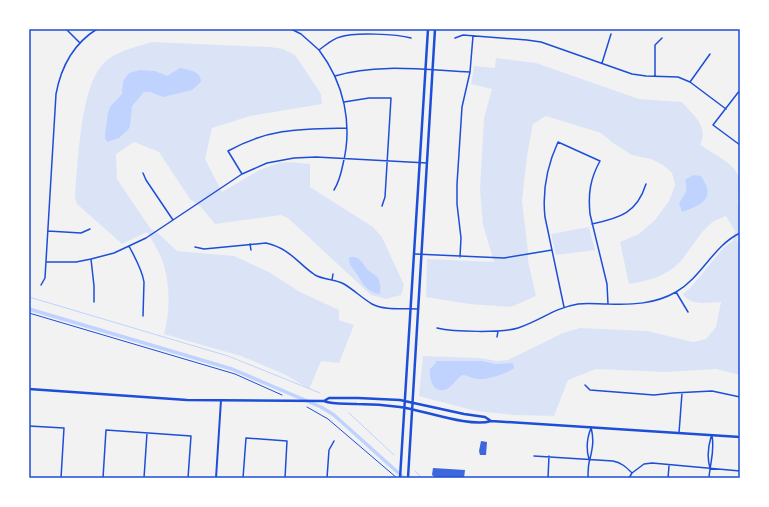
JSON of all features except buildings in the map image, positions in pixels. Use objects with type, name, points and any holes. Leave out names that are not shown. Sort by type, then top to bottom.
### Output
[{"type":"main road","points":[[398,478],[400,471],[405,401],[428,29]]},
{"type":"main road","points":[[408,478],[435,29]]},
{"type":"main road","points":[[29,389],[186,400],[324,401],[330,404],[358,404],[412,409],[463,421],[484,423],[491,421],[740,437]]},
{"type":"main road","points":[[324,401],[328,398],[405,401],[485,417],[491,421]]},
{"type":"street","points":[[66,29],[80,43]]},
{"type":"street","points":[[41,285],[45,278],[58,80],[66,61],[80,43],[97,29]]},
{"type":"street","points":[[291,29],[301,34],[319,50],[335,76],[344,102],[347,128],[344,158],[338,184],[334,190]]},
{"type":"street","points":[[602,64],[611,34]]},
{"type":"street","points":[[319,50],[334,39],[344,36],[397,35],[411,38]]},
{"type":"street","points":[[455,38],[463,35],[541,42],[638,75],[678,77],[690,82],[726,109]]},
{"type":"street","points":[[460,256],[457,184],[462,107],[470,72],[474,36]]},
{"type":"street","points":[[655,76],[655,45],[662,38]]},
{"type":"street","points":[[690,82],[710,54]]},
{"type":"street","points":[[335,76],[353,71],[369,69],[470,72]]},
{"type":"street","points":[[739,92],[713,125],[740,145]]},
{"type":"street","points":[[344,102],[369,98],[391,98],[386,197],[382,206]]},
{"type":"street","points":[[242,174],[228,151],[248,141],[284,131],[347,128]]},
{"type":"street","points":[[564,307],[543,203],[546,172],[558,142],[600,161],[594,172],[589,192],[589,202],[592,224],[607,284],[608,304]]},
{"type":"street","points":[[46,262],[91,260],[114,253],[146,238],[242,174],[267,163],[294,158],[316,157],[427,163]]},
{"type":"street","points":[[143,173],[146,180],[173,220]]},
{"type":"street","points":[[592,224],[622,216],[630,211],[643,194],[646,184]]},
{"type":"street","points":[[48,231],[81,233],[90,229]]},
{"type":"street","points":[[437,328],[448,330],[498,330],[518,328],[564,307],[580,304],[643,304],[660,299],[676,292],[689,283],[724,242],[740,233]]},
{"type":"street","points":[[195,247],[204,249],[266,243],[276,245],[288,251],[312,273],[320,278],[343,284],[374,305],[387,308],[418,310]]},
{"type":"street","points":[[250,244],[251,250]]},
{"type":"street","points":[[129,246],[142,271],[144,282],[143,316]]},
{"type":"street","points":[[414,254],[504,258],[552,250]]},
{"type":"street","points":[[91,260],[94,302]]},
{"type":"street","points":[[332,280],[334,274]]},
{"type":"street","points":[[676,292],[688,312]]},
{"type":"street","points":[[497,337],[498,330]]},
{"type":"street","points":[[585,385],[590,390],[654,395],[712,391],[740,397]]},
{"type":"street","points":[[679,433],[682,392]]},
{"type":"street","points":[[216,478],[221,400]]},
{"type":"street","points":[[29,426],[64,428],[61,478]]},
{"type":"street","points":[[588,478],[589,459],[587,453],[591,427]]},
{"type":"street","points":[[589,459],[592,453],[594,436],[591,427]]},
{"type":"street","points":[[103,478],[106,430],[191,436],[188,478]]},
{"type":"street","points":[[144,478],[147,433]]},
{"type":"street","points":[[710,468],[708,462],[709,444],[712,436]]},
{"type":"street","points":[[709,478],[713,451],[712,436]]},
{"type":"street","points":[[244,478],[246,438],[287,441],[285,478]]},
{"type":"street","points":[[327,478],[329,450],[334,441]]},
{"type":"street","points":[[534,456],[613,460],[626,466],[632,473]]},
{"type":"street","points":[[548,478],[549,456]]},
{"type":"street","points":[[629,478],[632,473],[644,464],[652,463],[740,471]]},
{"type":"street","points":[[668,478],[669,465]]},
{"type":"path","points":[[29,313],[235,374],[282,395]]},
{"type":"path","points":[[307,407],[328,419],[398,478]]},
{"type":"shaded area","points":[[152,42],[270,47],[283,49],[295,55],[321,94],[322,104],[250,116],[212,128],[205,159],[222,192],[272,165],[287,162],[310,164],[310,187],[373,227],[382,237],[404,285],[401,295],[386,299],[371,295],[288,218],[281,215],[215,224],[201,207],[190,199],[159,152],[134,142],[116,154],[117,179],[150,228],[177,251],[234,256],[269,272],[300,292],[339,310],[339,320],[354,325],[339,363],[321,361],[309,389],[286,375],[241,356],[164,334],[168,309],[166,274],[157,248],[147,232],[122,244],[77,204],[75,197],[79,147],[89,90],[95,75],[103,64],[113,56],[126,50]]},
{"type":"shaded area","points":[[496,58],[536,63],[639,99],[682,102],[699,122],[703,132],[700,145],[728,163],[737,173],[739,178],[738,204],[740,203],[740,228],[737,240],[740,246],[740,375],[716,369],[664,372],[596,369],[568,380],[554,416],[514,415],[476,411],[419,396],[423,356],[480,358],[497,361],[508,360],[563,333],[580,328],[647,331],[693,342],[706,339],[716,327],[721,302],[700,303],[690,301],[683,294],[692,286],[724,247],[733,241],[735,231],[726,216],[714,221],[701,234],[675,267],[650,279],[629,284],[620,242],[639,234],[655,220],[669,201],[675,185],[672,173],[663,165],[651,159],[632,155],[613,143],[601,133],[546,116],[533,124],[527,156],[522,201],[528,261],[536,296],[511,307],[469,304],[426,297],[427,259],[494,262],[483,225],[480,189],[484,118],[492,89],[471,84],[474,66],[495,68]]},
{"type":"shaded area","points":[[589,227],[595,250],[556,255],[551,234]]},
{"type":"water","points":[[180,68],[197,73],[201,82],[192,90],[163,97],[150,92],[144,92],[132,106],[130,126],[128,130],[119,138],[107,142],[105,134],[108,113],[110,107],[122,94],[123,81],[129,73],[140,70],[155,71],[167,76]]},
{"type":"water","points":[[693,175],[701,176],[707,186],[706,198],[695,207],[682,212],[679,203],[686,190],[685,180]]},
{"type":"water","points":[[349,258],[359,259],[368,270],[378,278],[380,294],[373,292],[364,285],[351,266]]},
{"type":"water","points":[[435,361],[482,361],[495,364],[513,363],[514,368],[486,379],[477,379],[462,375],[449,388],[438,390],[433,385],[430,377],[430,369],[436,363]]},
{"type":"waterway","points":[[29,297],[228,356],[320,393]]},
{"type":"waterway","points":[[29,309],[232,369],[321,407],[334,415],[404,478]]},
{"type":"waterway","points":[[349,413],[394,455]]},
{"type":"waterway","points":[[415,471],[422,478]]}]
